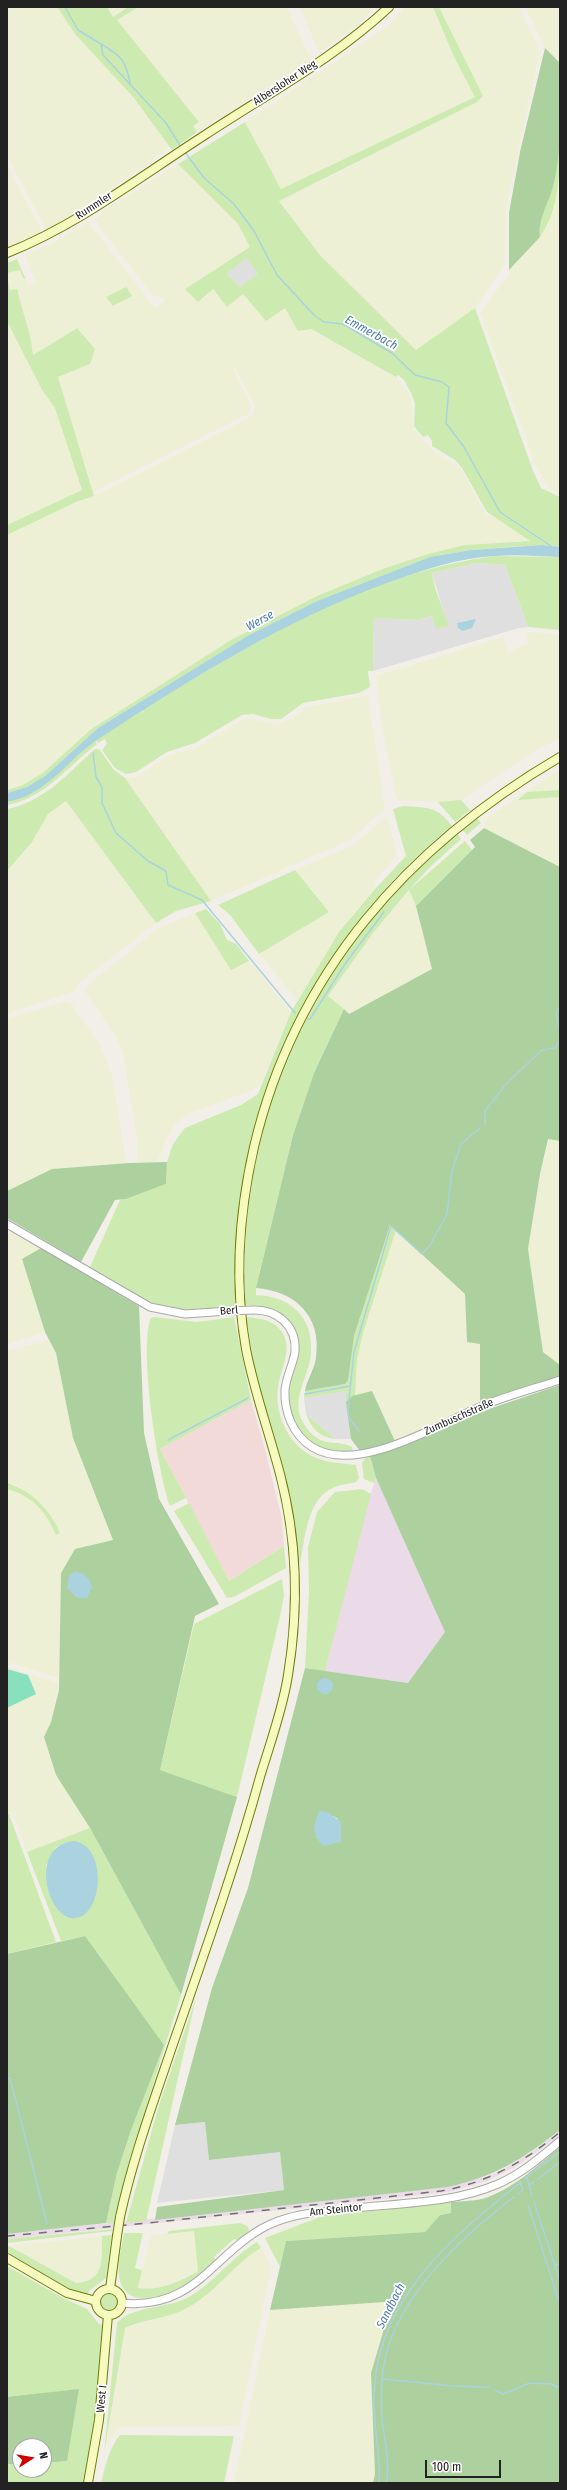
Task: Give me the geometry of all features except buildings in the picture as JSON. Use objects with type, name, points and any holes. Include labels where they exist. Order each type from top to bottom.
[{"type":"main road","name":"Albersloher Weg","points":[[176,153],[357,35],[389,7]]},
{"type":"main road","name":"Rummler","points":[[7,253],[58,229],[176,153]]},
{"type":"main road","points":[[110,2290],[120,2217],[141,2135],[223,1901],[288,1679],[296,1600],[293,1541],[281,1477],[256,1392],[246,1347],[240,1292],[242,1218],[256,1141],[266,1103],[286,1051],[323,979],[359,926],[380,900],[424,855],[464,822],[560,757]]},
{"type":"main road","points":[[7,2258],[68,2293],[96,2301]]},
{"type":"main road","points":[[110,2290],[118,2292],[122,2303],[116,2313],[108,2315],[98,2309],[96,2301],[101,2292],[110,2290]]},
{"type":"main road","name":"West I","points":[[88,2483],[99,2420],[108,2315]]},
{"type":"street","name":"Berl","points":[[7,1224],[150,1307],[185,1314],[254,1310],[267,1311],[278,1316],[287,1324],[293,1335],[295,1351],[285,1389],[288,1416],[298,1433],[312,1447],[321,1452],[339,1456],[358,1455]]},
{"type":"street","name":"Zumbuschstraße","points":[[358,1455],[424,1433],[500,1399],[560,1380]]},
{"type":"street","name":"Am Steintor","points":[[122,2303],[148,2303],[181,2293],[201,2280],[242,2242],[275,2222],[316,2212],[462,2196],[498,2184],[520,2172],[560,2141]]},
{"type":"shaded area","points":[[246,257],[259,274],[240,287],[227,274]]},
{"type":"shaded area","points":[[477,563],[505,565],[528,627],[519,628],[373,671],[374,618],[417,620],[432,616],[448,626],[432,573]]},
{"type":"shaded area","points":[[346,1391],[351,1439],[335,1439],[306,1414],[304,1398]]},
{"type":"shaded area","points":[[251,1400],[282,1519],[284,1546],[229,1581],[160,1449]]},
{"type":"shaded area","points":[[376,1478],[446,1632],[408,1683],[325,1671],[365,1511]]},
{"type":"shaded area","points":[[205,2122],[209,2160],[280,2151],[284,2190],[157,2203],[175,2125]]},
{"type":"shaded area","points":[[560,2130],[560,2135],[520,2164],[487,2181],[449,2192],[7,2239],[7,2234],[448,2187],[486,2177],[502,2170],[535,2150]]},
{"type":"green space","points":[[7,7],[57,7],[75,34],[134,98],[171,146],[126,179],[47,231],[7,156]]},
{"type":"green space","points":[[57,7],[107,7],[113,17],[128,7],[138,7],[117,20],[199,122],[193,126],[197,132],[172,150],[134,98],[75,34]]},
{"type":"green space","points":[[107,7],[128,7],[113,17]]},
{"type":"green space","points":[[138,7],[287,7],[311,60],[197,132],[193,126],[199,122],[116,20]]},
{"type":"green space","points":[[300,7],[375,7],[359,24],[319,53]]},
{"type":"green space","points":[[405,7],[433,7],[454,57],[475,97],[281,189],[245,122],[388,26]]},
{"type":"green space","points":[[433,7],[439,7],[483,96],[477,102],[279,201],[320,255],[416,350],[475,308],[533,471],[541,488],[560,497],[560,547],[542,545],[508,547],[471,550],[430,557],[317,601],[249,635],[98,728],[45,776],[27,787],[7,793],[7,790],[23,785],[43,773],[90,730],[231,640],[317,596],[385,568],[428,554],[465,545],[530,541],[487,512],[462,468],[455,460],[432,446],[432,441],[428,435],[423,437],[414,426],[415,403],[404,380],[398,375],[396,377],[311,329],[298,331],[285,308],[266,321],[243,294],[227,307],[213,289],[198,302],[185,289],[250,247],[238,224],[178,164],[245,122],[281,189],[475,97],[454,57]],"holes":[[[246,258],[258,274],[240,287],[227,274]]]},
{"type":"green space","points":[[439,7],[519,7],[540,51],[506,208],[504,265],[475,308],[416,350],[320,255],[279,200],[330,177],[484,98]]},
{"type":"green space","points":[[525,7],[560,7],[560,63],[545,48]]},
{"type":"green space","points":[[545,48],[560,63],[560,141],[556,172],[553,187],[540,224],[540,237],[509,270],[509,213],[520,152]]},
{"type":"green space","points":[[560,138],[558,189],[552,214],[540,237],[539,223],[553,187]]},
{"type":"green space","points":[[178,164],[238,224],[250,247],[186,289],[198,302],[213,289],[243,294],[266,321],[285,308],[310,329],[396,377],[409,393],[412,404],[413,427],[421,439],[438,455],[460,468],[487,517],[497,517],[530,541],[465,545],[428,554],[385,568],[317,596],[231,640],[90,730],[43,773],[23,785],[7,790],[7,535],[76,502],[94,496],[250,417],[255,411],[253,402],[235,368],[233,370],[251,404],[251,410],[248,414],[93,492],[58,377],[77,328],[26,359],[42,390],[55,408],[82,490],[7,525],[7,263],[17,259],[28,284],[35,282],[25,255],[54,242],[88,222],[155,308],[166,300],[153,295],[94,220],[102,214],[101,212]]},
{"type":"green space","points":[[7,165],[42,231],[7,247]]},
{"type":"green space","points":[[560,182],[560,493],[550,489],[538,471],[480,313],[510,273],[509,270],[547,227]]},
{"type":"green space","points":[[17,259],[25,278],[23,278],[20,270],[7,273],[7,263]]},
{"type":"green space","points":[[7,277],[10,290],[17,289],[33,355],[77,328],[95,349],[90,364],[58,377],[94,496],[76,502],[7,535],[7,525],[82,490],[55,408],[42,390],[7,321]]},
{"type":"green space","points":[[126,287],[132,296],[113,306],[106,297]]},
{"type":"green space","points":[[495,556],[560,557],[560,630],[528,627],[505,565],[477,563],[432,573],[435,588],[449,626],[436,629],[432,616],[417,620],[374,618],[373,671],[368,671],[370,687],[359,693],[303,703],[281,719],[271,719],[253,714],[242,715],[195,743],[167,752],[136,772],[126,774],[115,768],[102,750],[107,744],[105,739],[98,743],[96,740],[141,711],[145,713],[142,710],[225,660],[311,614],[400,578],[447,565]]},
{"type":"green space","points":[[536,632],[560,635],[560,738],[533,752],[461,800],[438,802],[398,800],[396,797],[381,721],[376,676],[503,637],[508,652],[529,643],[526,633]]},
{"type":"green space","points":[[368,695],[385,809],[348,841],[211,901],[125,778],[136,777],[168,756],[195,748],[246,718],[279,724],[293,718],[305,707]]},
{"type":"green space","points":[[95,741],[97,744],[45,788],[33,796],[7,805],[7,802],[34,792]]},
{"type":"green space","points":[[95,749],[99,749],[114,770],[125,778],[211,901],[176,911],[156,923],[66,801],[48,814],[32,842],[7,871],[7,809],[33,800],[44,793],[65,777]]},
{"type":"green space","points":[[560,769],[560,867],[484,828],[487,818]]},
{"type":"green space","points":[[560,790],[560,797],[518,800],[527,792]]},
{"type":"green space","points":[[461,800],[470,810],[455,822],[438,802]]},
{"type":"green space","points":[[66,801],[156,923],[78,984],[75,991],[7,1014],[7,871],[32,842],[48,814]]},
{"type":"green space","points":[[403,806],[425,808],[436,811],[441,814],[452,826],[411,863],[373,903],[340,946],[311,992],[286,1040],[266,1091],[251,1143],[240,1197],[237,1238],[237,1306],[194,1309],[172,1308],[151,1303],[135,1296],[90,1267],[120,1200],[166,1184],[167,1162],[173,1144],[185,1128],[241,1105],[258,1094],[291,1012],[339,932],[376,888],[406,856],[393,809]]},
{"type":"green space","points":[[476,817],[481,823],[467,835],[462,829]]},
{"type":"green space","points":[[385,818],[388,820],[397,855],[373,883],[376,888],[339,932],[298,1001],[259,954],[329,912],[295,870],[352,846]]},
{"type":"green space","points":[[484,828],[560,867],[560,1141],[548,1139],[540,1174],[528,1249],[543,1352],[560,1365],[560,1378],[480,1405],[480,1344],[467,1342],[465,1294],[390,1225],[354,1336],[348,1380],[345,1384],[305,1391],[316,1357],[317,1342],[315,1329],[310,1318],[303,1308],[294,1300],[283,1294],[256,1288],[293,1135],[314,1073],[344,1009],[349,1014],[432,969],[416,906],[475,847],[470,840]]},
{"type":"green space","points":[[457,833],[461,839],[430,867],[410,889],[465,841],[472,850],[416,906],[409,890],[373,933],[328,996],[344,1009],[314,1073],[293,1135],[256,1288],[256,1295],[279,1299],[289,1304],[304,1319],[311,1341],[311,1354],[301,1390],[298,1409],[306,1427],[318,1439],[346,1444],[352,1447],[353,1453],[332,1452],[320,1448],[306,1437],[292,1415],[289,1389],[298,1357],[299,1345],[297,1334],[292,1325],[277,1312],[267,1308],[245,1305],[245,1233],[252,1177],[262,1132],[276,1087],[295,1043],[317,1000],[342,960],[369,922],[406,880]]},
{"type":"green space","points":[[295,870],[329,912],[259,954],[230,915],[218,905]]},
{"type":"green space","points":[[410,890],[416,906],[433,970],[348,1014],[328,996],[373,933]]},
{"type":"green space","points":[[206,909],[220,924],[227,940],[236,944],[249,961],[231,970],[195,913]]},
{"type":"green space","points":[[195,913],[231,970],[249,961],[291,1012],[260,1085],[251,1091],[190,1113],[176,1123],[168,1136],[157,1162],[137,1163],[137,1139],[123,1054],[117,1039],[84,990],[94,980],[157,929]]},
{"type":"green space","points":[[66,1001],[71,1003],[100,1045],[113,1078],[126,1163],[52,1169],[7,1191],[7,1019]]},
{"type":"green space","points":[[548,1138],[560,1141],[560,1365],[543,1352],[528,1249],[540,1174]]},
{"type":"green space","points":[[167,1162],[166,1184],[126,1199],[115,1200],[81,1262],[7,1218],[7,1191],[52,1169],[129,1163]]},
{"type":"green space","points":[[389,1225],[396,1230],[363,1333],[357,1360],[355,1396],[346,1402],[346,1391],[304,1398],[305,1391],[345,1384],[354,1336]]},
{"type":"green space","points":[[396,1230],[465,1294],[467,1342],[480,1344],[480,1405],[395,1441],[372,1391],[355,1396],[357,1360],[363,1333]]},
{"type":"green space","points":[[13,1231],[41,1248],[22,1259],[45,1332],[7,1344],[7,1237]]},
{"type":"green space","points":[[41,1248],[139,1306],[144,1433],[159,1499],[219,1604],[195,1616],[160,1770],[237,1797],[181,1995],[90,1828],[56,1775],[44,1737],[51,1722],[59,1690],[61,1573],[75,1549],[113,1540],[73,1438],[56,1353],[45,1332],[22,1259]]},
{"type":"green space","points":[[154,1317],[197,1322],[234,1317],[251,1400],[160,1449],[186,1498],[170,1506],[165,1490],[155,1440],[148,1382],[148,1333],[151,1318]]},
{"type":"green space","points":[[246,1317],[271,1322],[284,1335],[287,1347],[277,1397],[278,1407],[284,1427],[290,1436],[303,1451],[312,1456],[328,1461],[356,1465],[359,1478],[356,1482],[335,1487],[326,1492],[318,1500],[309,1520],[300,1564],[289,1494],[255,1370]]},
{"type":"green space","points":[[49,1340],[56,1353],[73,1438],[113,1540],[75,1549],[61,1573],[59,1678],[7,1662],[7,1489],[22,1494],[41,1507],[56,1534],[60,1533],[44,1505],[19,1487],[7,1483],[7,1351]]},
{"type":"green space","points":[[560,1385],[560,2130],[533,2150],[507,2166],[480,2178],[448,2187],[155,2220],[157,2207],[284,2190],[280,2152],[209,2160],[205,2122],[175,2125],[212,1988],[248,1888],[305,1668],[408,1683],[445,1632],[376,1478],[370,1456],[416,1441],[483,1411]],"holes":[[[333,1816],[338,1819],[315,1838]]]},
{"type":"green space","points":[[372,1391],[395,1441],[360,1451],[351,1439],[346,1402],[352,1396]]},
{"type":"green space","points":[[306,1414],[335,1439],[324,1436],[316,1431],[310,1424]]},
{"type":"green space","points":[[370,1456],[376,1478],[374,1483],[364,1479],[362,1463],[365,1458]]},
{"type":"green space","points":[[7,1483],[25,1491],[39,1502],[51,1516],[60,1533],[56,1535],[43,1512],[31,1500],[7,1489]]},
{"type":"green space","points":[[362,1489],[371,1494],[325,1671],[305,1668],[309,1591],[308,1547],[317,1512],[335,1492]]},
{"type":"green space","points":[[189,1503],[229,1581],[284,1546],[286,1568],[234,1597],[227,1598],[174,1511]]},
{"type":"green space","points":[[282,1579],[284,1595],[281,1612],[237,1797],[160,1770],[194,1624]]},
{"type":"green space","points":[[7,1667],[59,1683],[51,1722],[44,1737],[56,1775],[90,1828],[27,1852],[13,1813],[7,1814]]},
{"type":"green space","points":[[7,1669],[28,1675],[36,1694],[7,1708]]},
{"type":"green space","points":[[7,1814],[9,1814],[56,1942],[7,1954]]},
{"type":"green space","points":[[90,1828],[181,1995],[129,2161],[114,2223],[106,2223],[117,2173],[131,2130],[85,1936],[61,1941],[27,1852]],"holes":[[[68,1842],[94,1859],[98,1875],[88,1911],[77,1918],[46,1866],[56,1847]]]},
{"type":"green space","points":[[85,1936],[164,2045],[131,2130],[117,2173],[106,2223],[7,2234],[7,1954]]},
{"type":"green space","points":[[196,1998],[146,2221],[126,2223],[159,2105]]},
{"type":"green space","points":[[560,2147],[560,2483],[373,2483],[375,2474],[371,2373],[386,2322],[399,2301],[270,2310],[286,2241],[425,2232],[440,2215],[451,2213],[451,2202],[482,2199],[503,2190],[533,2170]]},
{"type":"green space","points":[[451,2202],[451,2213],[440,2215],[425,2232],[286,2241],[280,2267],[265,2238],[320,2217]]},
{"type":"green space","points":[[240,2223],[247,2226],[249,2229],[248,2233],[237,2240],[234,2239],[214,2257],[216,2260],[196,2281],[165,2295],[144,2299],[135,2297],[127,2292],[121,2284],[119,2278],[119,2265],[124,2233],[143,2233],[135,2268],[142,2270],[138,2288],[146,2289],[169,2285],[198,2271],[194,2231],[167,2234],[169,2231]]},
{"type":"green space","points":[[113,2229],[112,2231],[7,2243],[7,2239]]},
{"type":"green space","points":[[194,2231],[198,2271],[162,2287],[148,2289],[138,2288],[151,2235]]},
{"type":"green space","points":[[112,2235],[106,2278],[89,2291],[87,2295],[68,2288],[7,2252],[7,2247],[9,2246],[76,2283],[93,2278],[97,2273],[101,2260],[102,2236]]},
{"type":"green space","points":[[102,2236],[101,2267],[97,2275],[88,2282],[76,2283],[9,2246]]},
{"type":"green space","points":[[257,2242],[261,2248],[242,2262],[207,2295],[197,2302],[179,2312],[125,2328],[104,2454],[117,2323],[130,2314],[185,2299],[213,2279],[247,2248]]},
{"type":"green space","points":[[261,2248],[270,2264],[270,2273],[239,2426],[123,2427],[115,2432],[106,2446],[125,2328],[186,2309],[211,2292],[244,2258]]},
{"type":"green space","points":[[7,2266],[61,2297],[87,2309],[99,2324],[103,2325],[95,2425],[84,2483],[7,2483],[7,2464],[12,2464],[12,2478],[52,2478],[52,2462],[67,2461],[52,2445],[52,2438],[45,2438],[7,2397]]},
{"type":"green space","points":[[109,2292],[116,2295],[119,2302],[116,2309],[109,2312],[102,2309],[99,2302],[102,2295]]},
{"type":"green space","points":[[399,2300],[386,2322],[371,2373],[375,2474],[373,2483],[234,2483],[270,2310]]},
{"type":"green space","points":[[79,2389],[67,2461],[52,2462],[52,2438],[12,2438],[12,2464],[7,2464],[7,2397]]},
{"type":"green space","points":[[120,2435],[234,2436],[224,2483],[101,2483],[110,2452]]},
{"type":"water","points":[[542,545],[560,547],[560,557],[503,555],[452,562],[384,584],[310,615],[239,652],[205,672],[91,744],[58,774],[35,792],[22,798],[7,802],[7,793],[27,787],[45,776],[98,728],[249,635],[317,601],[430,557],[471,550]]},
{"type":"water","points":[[476,619],[472,628],[463,631],[458,628],[457,623]]},
{"type":"water","points":[[74,1572],[81,1573],[86,1576],[92,1587],[87,1598],[77,1598],[67,1588],[69,1576]]},
{"type":"water","points":[[325,1678],[332,1683],[333,1686],[328,1693],[325,1694],[318,1689],[317,1686],[322,1679]]},
{"type":"water","points":[[320,1811],[327,1812],[341,1822],[341,1842],[323,1846],[319,1842],[314,1829],[317,1816]]},
{"type":"water","points":[[75,1841],[86,1847],[94,1857],[98,1884],[95,1898],[90,1909],[82,1916],[71,1918],[62,1914],[55,1905],[49,1893],[46,1879],[47,1866],[51,1854],[61,1845]]},
{"type":"waterway","name":"Emmerbach","points":[[65,7],[78,30],[101,44],[103,55],[166,123],[181,147]]},
{"type":"waterway","name":"Emmerbach","points":[[101,44],[117,55],[124,63],[130,83]]},
{"type":"waterway","name":"Emmerbach","points":[[185,152],[204,178],[234,204],[254,231],[277,275],[314,315],[324,322],[343,324],[392,353],[415,375],[442,382],[449,387],[446,423],[464,447],[500,512],[551,546]]},
{"type":"waterway","points":[[93,753],[96,777],[102,787],[102,803],[116,833],[148,861],[166,871],[168,885],[202,900],[295,1013]]},
{"type":"waterway","points":[[308,1019],[310,1019],[347,961],[384,912]]},
{"type":"waterway","points":[[560,1005],[556,1013],[560,1030]]},
{"type":"waterway","points":[[485,1124],[485,1111],[506,1084],[542,1050],[555,1048],[560,1040]]},
{"type":"waterway","points":[[359,1431],[349,1418],[348,1409],[354,1352],[391,1226],[422,1254],[430,1245],[447,1214],[452,1171],[461,1144],[480,1128]]},
{"type":"waterway","points":[[305,1394],[350,1386]]},
{"type":"waterway","points":[[168,1440],[248,1398]]},
{"type":"waterway","points":[[7,2078],[10,2078],[47,2223]]},
{"type":"waterway","name":"Sandbach","points":[[525,2178],[560,2152]]},
{"type":"waterway","points":[[538,2179],[560,2162]]},
{"type":"waterway","points":[[527,2178],[529,2185],[534,2182]]},
{"type":"waterway","name":"Sandbach","points":[[379,2483],[379,2462],[374,2398],[377,2363],[387,2331],[402,2302],[422,2274],[444,2249],[469,2225],[521,2182]]},
{"type":"waterway","points":[[518,2194],[523,2190],[520,2183]]},
{"type":"waterway","points":[[529,2185],[532,2196]]},
{"type":"waterway","points":[[386,2483],[388,2467],[382,2419],[382,2380],[387,2352],[397,2326],[411,2300],[429,2276],[471,2233],[514,2197]]},
{"type":"waterway","points":[[534,2202],[560,2281]]},
{"type":"waterway","points":[[528,2205],[560,2304]]},
{"type":"waterway","points":[[555,2265],[560,2264]]},
{"type":"waterway","points":[[382,2379],[453,2386],[489,2387]]},
{"type":"waterway","points":[[495,2390],[503,2394],[530,2383],[551,2384],[560,2388]]},
{"type":"railway","points":[[7,2236],[148,2223],[441,2191],[474,2183],[504,2170],[533,2153],[560,2132]]},
{"type":"water label","name":"Werse","points":[[260,621]]}]
